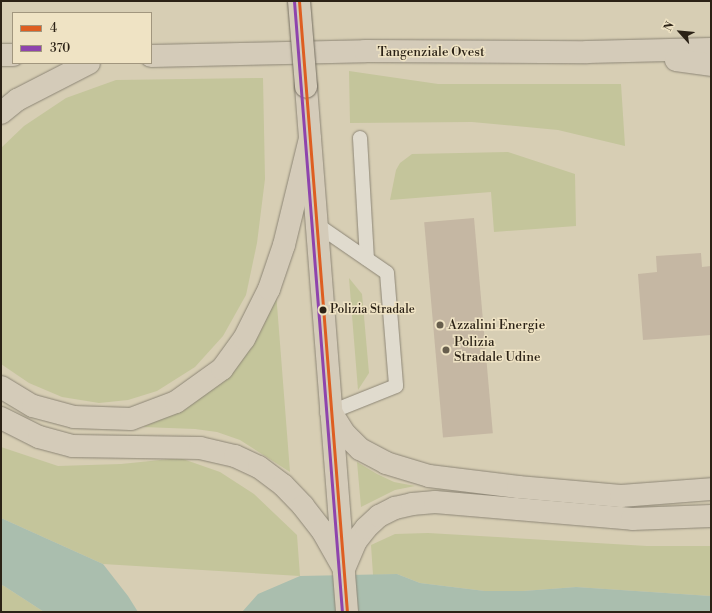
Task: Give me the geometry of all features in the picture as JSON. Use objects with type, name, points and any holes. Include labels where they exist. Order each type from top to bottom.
[{"type":"main road","points":[[299,1],[347,612]]},
{"type":"main road","name":"Tangenziale Ovest","points":[[152,56],[365,51],[587,52],[711,49]]},
{"type":"main road","points":[[587,52],[711,65]]},
{"type":"main road","points":[[1,55],[12,55]]},
{"type":"main road","points":[[1,112],[17,100],[87,64]]},
{"type":"main road","points":[[1,387],[33,406],[74,418],[131,419],[176,402],[222,369],[244,339],[269,289],[284,245],[310,138]]},
{"type":"main road","points":[[331,412],[345,434],[360,449],[386,463],[429,476],[518,487],[621,496],[711,490]]},
{"type":"main road","points":[[1,418],[39,437],[73,446],[200,448],[235,456],[258,467],[288,490],[322,530],[344,572]]},
{"type":"main road","points":[[344,572],[356,541],[366,528],[384,513],[395,508],[412,504],[435,502],[632,520],[711,516]]},
{"type":"lane","points":[[360,138],[367,259]]},
{"type":"lane","points":[[316,224],[387,273],[396,386],[331,412]]},
{"type":"green space","points":[[349,71],[438,84],[621,84],[625,146],[558,130],[472,122],[350,123]]},
{"type":"green space","points":[[263,78],[265,179],[257,243],[246,295],[223,336],[195,367],[157,391],[128,400],[99,403],[62,397],[29,383],[1,364],[1,148],[24,126],[66,98],[116,80]]},
{"type":"green space","points":[[508,152],[575,174],[576,226],[494,232],[491,192],[390,200],[396,170],[400,163],[412,154]]},
{"type":"green space","points":[[349,278],[362,294],[369,373],[358,390]]},
{"type":"green space","points":[[276,292],[290,472],[240,440],[217,432],[195,429],[143,427],[187,407],[235,366],[259,335]]},
{"type":"green space","points":[[1,447],[58,466],[121,464],[180,458],[220,472],[254,494],[297,535],[300,576],[103,564],[1,518]]},
{"type":"green space","points":[[357,462],[394,482],[415,486],[395,490],[361,507]]},
{"type":"green space","points":[[428,533],[647,546],[711,546],[711,596],[576,587],[523,591],[485,591],[420,583],[397,574],[373,575],[371,545],[395,534]]},
{"type":"green space","points":[[1,585],[4,586],[44,612],[1,612]]},
{"type":"shaded area","points":[[1,518],[103,564],[128,596],[138,612],[44,612],[1,585]]},
{"type":"shaded area","points":[[397,574],[420,583],[485,591],[523,591],[576,587],[711,596],[711,612],[242,612],[258,594],[300,576]]},
{"type":"building","points":[[474,218],[493,433],[443,438],[424,222]]},
{"type":"building","points":[[701,253],[702,267],[711,266],[711,335],[643,340],[638,274],[657,272],[656,256]]},
{"type":"transit line","name":"370","points":[[294,1],[342,612]]},
{"type":"transit line","name":"4","points":[[299,1],[347,612]]},
{"type":"place","name":"Polizia Stradale","points":[[323,310]]},
{"type":"place","name":"Azzalini Energie","points":[[440,325]]},
{"type":"place","name":"Polizia Stradale Udine","points":[[446,350]]}]
